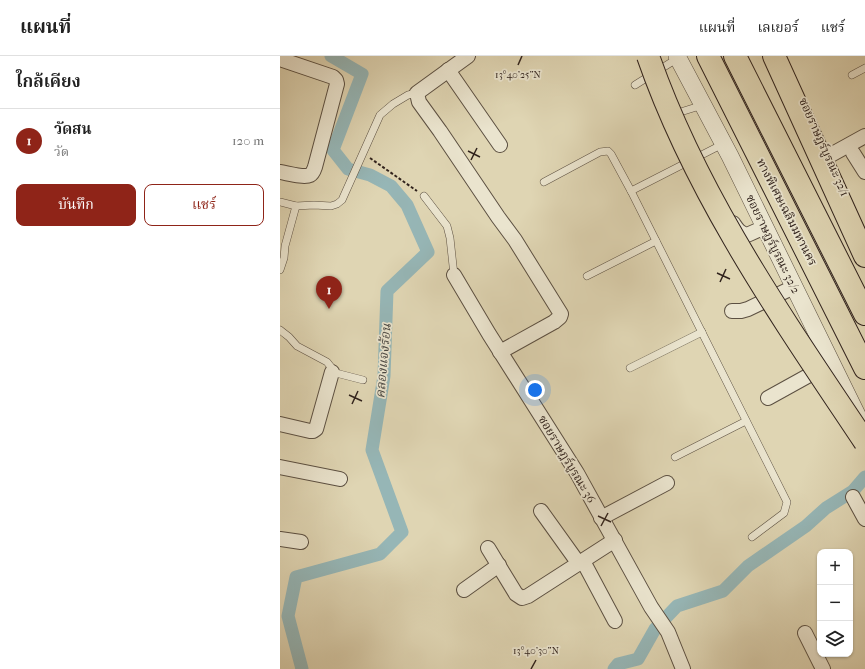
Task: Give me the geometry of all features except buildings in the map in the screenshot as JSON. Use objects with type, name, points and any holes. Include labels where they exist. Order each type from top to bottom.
[{"type":"highway","points":[[648,56],[667,108],[681,140],[723,221],[786,324],[865,442]]},
{"type":"highway","name":"ทางพิเศษเฉลิมมหานคร","points":[[708,56],[865,368]]},
{"type":"highway","name":"ทางพิเศษเฉลิมมหานคร","points":[[735,56],[865,314]]},
{"type":"highway","points":[[774,56],[865,256]]},
{"type":"street","points":[[468,56],[417,93],[418,102],[440,131],[515,240],[561,314],[560,318],[554,322],[500,352]]},
{"type":"street","name":"ซอยราษฎร์บูรณะ 32/1","points":[[784,56],[829,161],[865,238]]},
{"type":"street","name":"ซอยราษฎร์บูรณะ 32/2","points":[[677,57],[723,144],[865,431]]},
{"type":"street","points":[[280,59],[333,77],[337,84],[315,167],[312,172],[309,176],[302,176],[280,172]]},
{"type":"street","points":[[448,70],[500,145]]},
{"type":"street","points":[[829,161],[865,136]]},
{"type":"street","points":[[829,161],[859,150],[865,172]]},
{"type":"street","points":[[718,199],[737,230],[742,234],[747,236],[764,227]]},
{"type":"street","name":"ซอยราษฎร์บูรณะ 36","points":[[454,275],[500,352],[577,473],[659,620],[668,632],[683,669]]},
{"type":"street","points":[[732,311],[748,309],[794,287]]},
{"type":"street","points":[[768,398],[831,362]]},
{"type":"street","points":[[280,424],[310,431],[316,429],[332,372]]},
{"type":"street","points":[[280,467],[340,479]]},
{"type":"street","points":[[601,518],[667,483]]},
{"type":"street","points":[[853,497],[865,519]]},
{"type":"street","points":[[541,511],[581,562],[615,621]]},
{"type":"street","points":[[280,539],[301,542]]},
{"type":"street","points":[[488,548],[516,594],[522,598],[528,596],[615,540]]},
{"type":"street","points":[[464,590],[499,565]]},
{"type":"street","points":[[805,633],[823,669]]},
{"type":"lane","points":[[635,85],[677,57]]},
{"type":"lane","points":[[852,75],[865,68]]},
{"type":"lane","points":[[280,202],[296,206],[331,206],[337,204],[342,200],[380,115],[408,94],[417,93]]},
{"type":"lane","points":[[674,114],[702,105]]},
{"type":"lane","points":[[631,191],[723,144]]},
{"type":"lane","points":[[544,182],[600,152],[608,151],[611,154],[787,502],[784,513],[752,537]]},
{"type":"lane","points":[[424,196],[447,226],[450,238],[454,275]]},
{"type":"lane","points":[[280,270],[296,206]]},
{"type":"lane","points":[[587,276],[656,242]]},
{"type":"lane","points":[[280,330],[289,336],[297,346],[327,362],[331,367],[332,372],[362,380]]},
{"type":"lane","points":[[630,368],[702,332]]},
{"type":"lane","points":[[675,457],[746,421]]},
{"type":"path","points":[[362,153],[424,196]]},
{"type":"waterway","name":"คลองแจงร้อน","points":[[302,669],[288,616],[296,577],[380,554],[402,532],[372,450],[384,376],[387,291],[428,252],[407,205],[391,186],[370,175],[348,169],[333,150],[362,74],[331,56]]},
{"type":"waterway","points":[[614,669],[618,664],[638,659],[655,629],[677,606],[723,591],[748,566],[806,526],[826,508],[853,491],[865,477]]},
{"type":"place","name":"วัดสน","points":[[329,309]]}]
